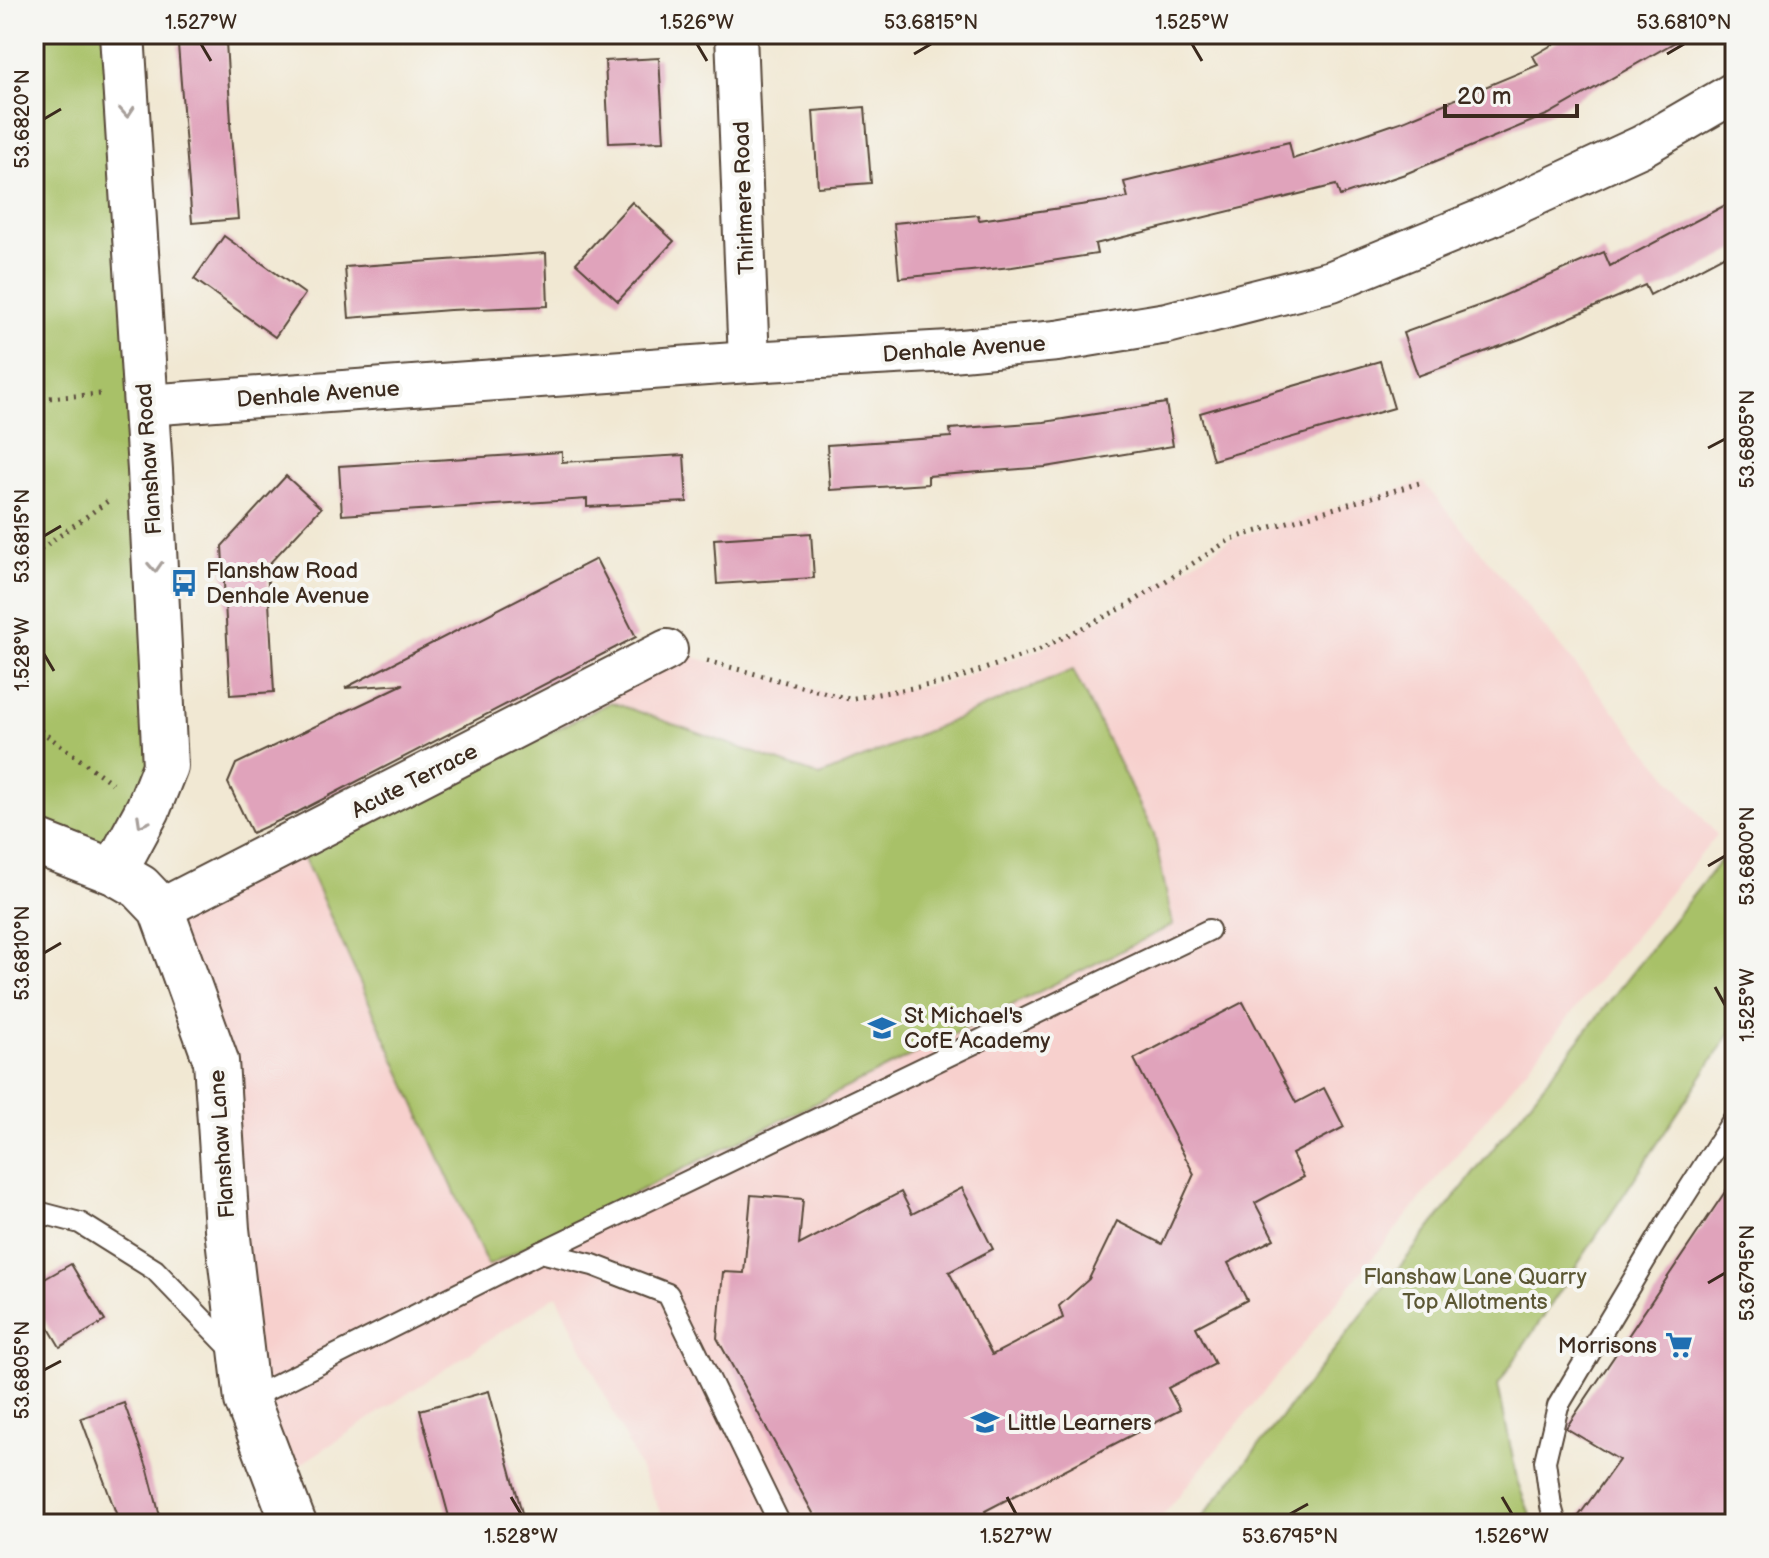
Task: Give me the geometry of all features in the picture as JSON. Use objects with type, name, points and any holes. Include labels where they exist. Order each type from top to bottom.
[{"type":"street","name":"Flanshaw Road","points":[[114,872],[148,809],[165,766],[122,34]]},
{"type":"street","name":"Thirlmere Road","points":[[736,34],[749,362]]},
{"type":"street","name":"Denhale Avenue","points":[[145,398],[950,351],[1057,341],[1167,323],[1332,281],[1486,218],[1642,146],[1735,92]]},
{"type":"street","name":"Acute Terrace","points":[[161,909],[667,650]]},
{"type":"street","name":"Flanshaw Lane","points":[[34,841],[114,872],[140,887],[161,909],[216,1061],[227,1229],[245,1380],[294,1524]]},
{"type":"lane","points":[[34,1211],[80,1223],[155,1270],[245,1380],[541,1252],[1209,930]]},
{"type":"lane","points":[[1556,1524],[1545,1461],[1558,1406],[1666,1225],[1735,1117]]},
{"type":"lane","points":[[541,1252],[593,1265],[668,1294],[780,1524]]},
{"type":"path","points":[[34,399],[145,398]]},
{"type":"path","points":[[34,554],[150,470]]},
{"type":"path","points":[[667,650],[849,699],[947,682],[1036,651],[1128,605],[1231,539],[1423,482]]},
{"type":"path","points":[[34,726],[148,809]]},
{"type":"shaded area","name":"St Michael's CofE Academy","points":[[1423,482],[1717,835],[1156,1524],[666,1524],[557,1295],[277,1480],[216,1061],[161,909],[667,650],[849,699],[947,682],[1036,651],[1128,605],[1231,539]]},
{"type":"green space","points":[[34,34],[122,34],[165,766],[114,872],[34,841]]},
{"type":"green space","points":[[1073,670],[1154,834],[1173,925],[488,1266],[303,856],[611,702],[820,776]]},
{"type":"green space","name":"Flanshaw Lane Quarry Top Allotments","points":[[1735,842],[1735,1026],[1498,1385],[1518,1484],[1534,1524],[1197,1524]]},
{"type":"building","points":[[1571,34],[1689,34],[1549,114],[1405,174],[1340,196],[1336,185],[1095,244],[1097,254],[1012,267],[899,278],[894,223],[978,215],[979,220],[1128,198],[1124,182],[1289,142],[1293,159],[1403,121],[1538,65],[1533,56]]},
{"type":"building","points":[[226,42],[238,219],[192,223],[178,45]]},
{"type":"building","points":[[659,58],[664,141],[609,143],[605,61]]},
{"type":"building","points":[[865,107],[871,183],[818,187],[813,111]]},
{"type":"building","points":[[1735,200],[1735,250],[1650,295],[1645,285],[1523,338],[1418,376],[1403,333],[1489,302],[1604,252],[1610,266]]},
{"type":"building","points":[[632,202],[674,241],[618,301],[576,263]]},
{"type":"building","points":[[224,236],[305,294],[275,337],[194,279]]},
{"type":"building","points":[[546,253],[548,306],[349,318],[345,267]]},
{"type":"building","points":[[1380,361],[1394,408],[1213,460],[1200,413]]},
{"type":"building","points":[[1166,403],[1173,446],[1046,467],[928,476],[928,484],[830,490],[827,445],[951,437],[950,429],[1044,422]]},
{"type":"building","points":[[562,452],[562,462],[684,455],[687,502],[587,507],[587,499],[342,515],[339,466]]},
{"type":"building","points":[[286,476],[321,508],[267,566],[274,692],[230,695],[222,546]]},
{"type":"building","points":[[811,533],[814,578],[717,584],[714,539]]},
{"type":"building","points":[[596,559],[636,637],[252,833],[228,783],[236,764],[404,684],[345,688]]},
{"type":"building","points":[[1243,1002],[1296,1103],[1324,1088],[1344,1127],[1292,1154],[1304,1177],[1255,1203],[1274,1239],[1228,1263],[1247,1300],[1196,1327],[1215,1364],[1168,1388],[1180,1410],[985,1511],[992,1524],[819,1524],[717,1338],[723,1272],[744,1273],[751,1195],[803,1199],[799,1245],[901,1192],[912,1214],[962,1188],[993,1249],[949,1272],[992,1355],[1063,1318],[1059,1306],[1089,1279],[1117,1221],[1162,1244],[1194,1174],[1134,1059]]},
{"type":"building","name":"Morrisons","points":[[1735,1177],[1735,1524],[1573,1524],[1619,1460],[1566,1428]]},
{"type":"building","points":[[71,1264],[105,1321],[60,1347],[34,1303],[34,1285]]},
{"type":"building","points":[[489,1391],[525,1524],[451,1524],[420,1410]]},
{"type":"building","points":[[124,1403],[148,1470],[162,1524],[120,1524],[81,1418]]},
{"type":"place","name":"Flanshaw Road Denhale Avenue","points":[[184,583]]},
{"type":"place","name":"St Michael's CofE Academy","points":[[882,1028]]},
{"type":"place","name":"Morrisons","points":[[1679,1345]]},
{"type":"place","name":"Little Learners","points":[[985,1422]]}]
